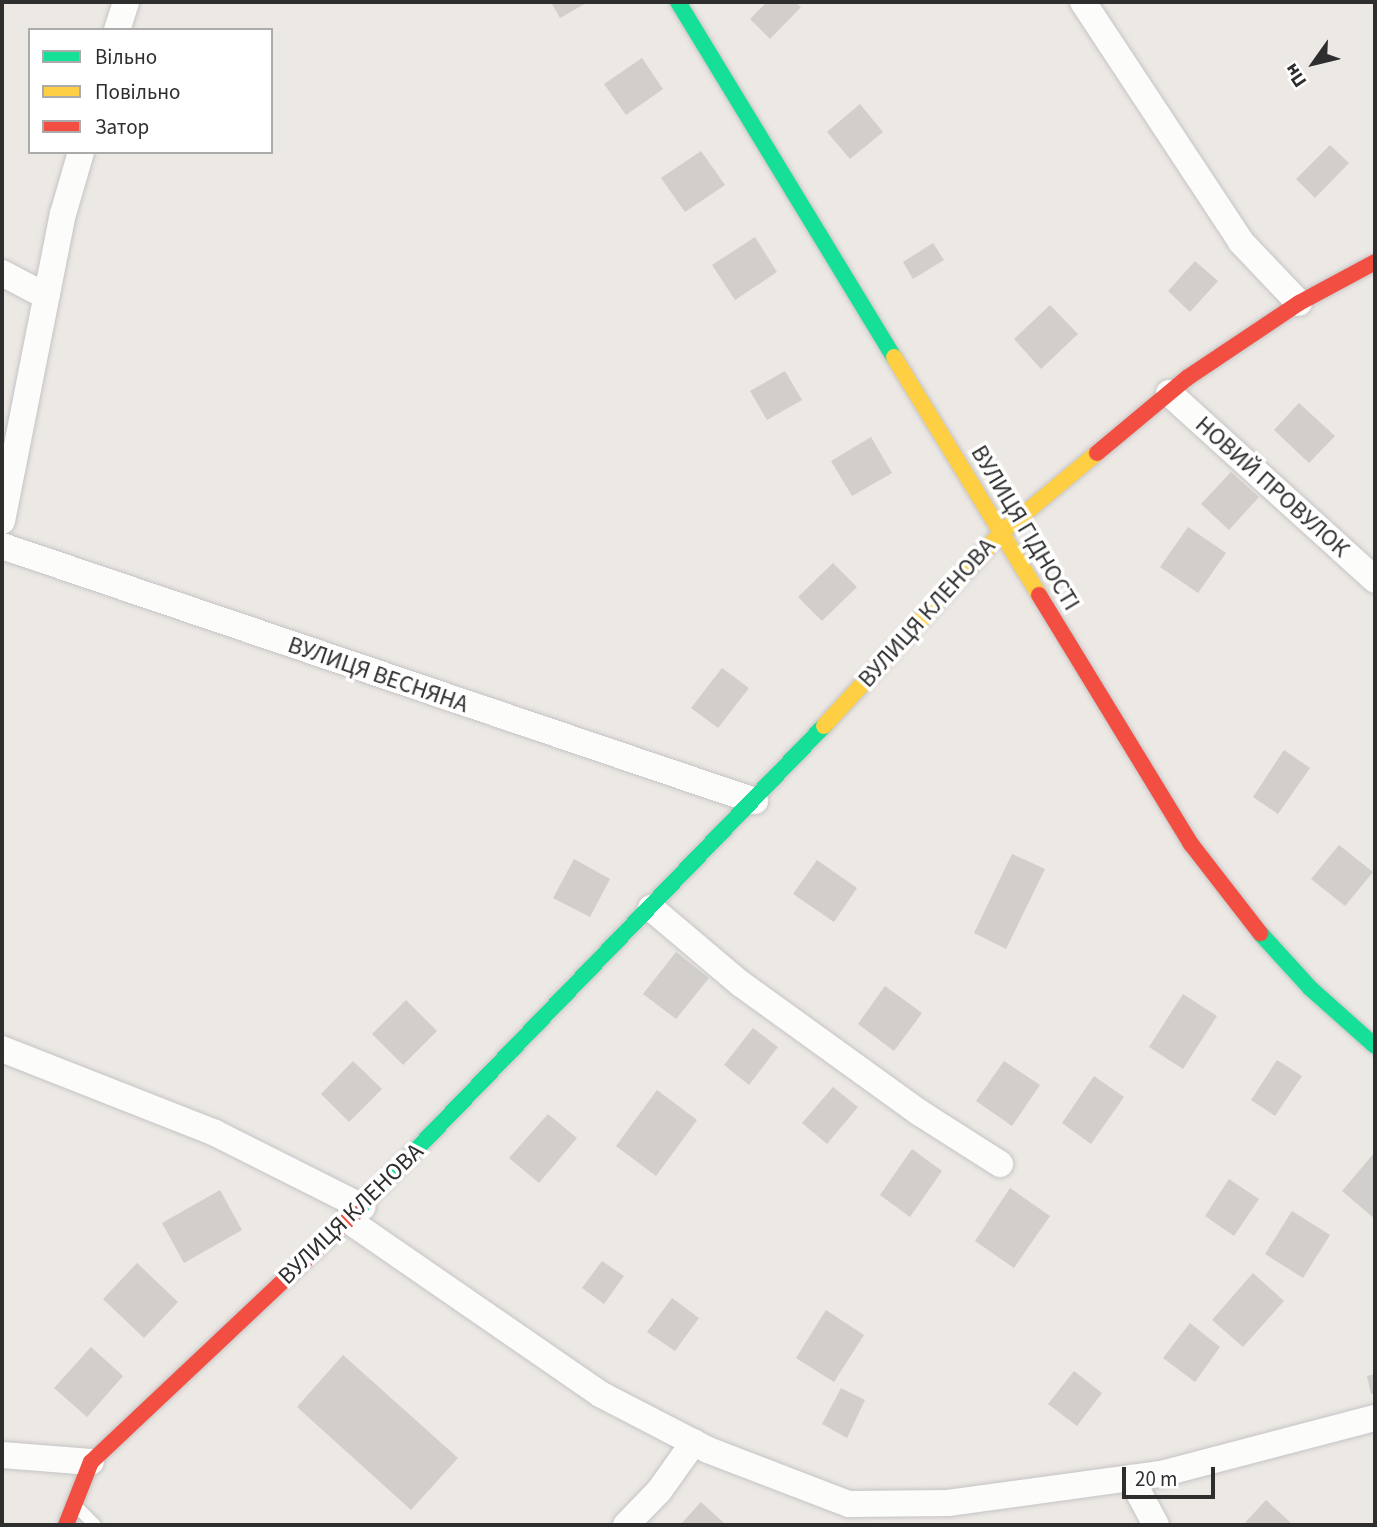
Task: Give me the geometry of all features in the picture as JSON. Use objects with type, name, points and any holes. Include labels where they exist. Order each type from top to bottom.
[{"type":"street","points":[[118,28],[126,2]]},
{"type":"street","name":"ВУЛИЦЯ ГІДНОСТІ","points":[[678,2],[1191,844],[1249,920],[1310,988],[1375,1046]]},
{"type":"street","points":[[1083,2],[1241,242],[1299,303]]},
{"type":"street","points":[[2,521],[46,296],[81,154]]},
{"type":"street","name":"ВУЛИЦЯ КЛЕНОВА","points":[[66,1525],[91,1462],[355,1213],[755,801],[1001,533],[1169,394],[1299,303],[1375,262]]},
{"type":"street","points":[[2,273],[46,296]]},
{"type":"street","name":"НОВИЙ ПРОВУЛОК","points":[[1169,394],[1375,580]]},
{"type":"street","name":"ВУЛИЦЯ ВЕСНЯНА","points":[[2,546],[755,801]]},
{"type":"street","points":[[651,908],[762,999],[1000,1164]]},
{"type":"street","points":[[2,1049],[215,1133],[355,1213],[600,1394],[694,1442],[849,1504],[948,1503],[1131,1478],[1375,1418]]},
{"type":"street","points":[[626,1525],[659,1491],[694,1442]]},
{"type":"street","points":[[2,1455],[91,1462]]},
{"type":"street","points":[[1131,1478],[1156,1525]]},
{"type":"lane","points":[[74,1505],[95,1525]]},
{"type":"building","points":[[551,2],[588,2],[560,18]]},
{"type":"building","points":[[767,2],[795,2],[801,7],[770,39],[750,19]]},
{"type":"building","points":[[642,58],[663,89],[626,115],[604,84]]},
{"type":"building","points":[[860,104],[883,132],[850,159],[827,132]]},
{"type":"building","points":[[1330,145],[1349,163],[1315,198],[1296,179]]},
{"type":"building","points":[[701,151],[725,185],[685,212],[661,178]]},
{"type":"building","points":[[755,237],[777,272],[735,300],[712,265]]},
{"type":"building","points":[[933,243],[944,260],[913,279],[903,262]]},
{"type":"building","points":[[1195,261],[1218,281],[1190,312],[1168,291]]},
{"type":"building","points":[[1050,305],[1078,334],[1041,369],[1014,339]]},
{"type":"building","points":[[785,371],[802,400],[767,420],[750,391]]},
{"type":"building","points":[[1299,403],[1335,436],[1309,463],[1274,430]]},
{"type":"building","points":[[871,437],[892,473],[852,496],[831,461]]},
{"type":"building","points":[[1231,472],[1259,497],[1229,530],[1201,504]]},
{"type":"building","points":[[1188,527],[1226,553],[1198,593],[1160,567]]},
{"type":"building","points":[[833,563],[857,587],[822,621],[798,597]]},
{"type":"building","points":[[722,668],[749,688],[718,728],[691,708]]},
{"type":"building","points":[[1284,750],[1310,768],[1278,814],[1253,797]]},
{"type":"building","points":[[1339,845],[1373,872],[1345,906],[1311,879]]},
{"type":"building","points":[[1012,854],[1045,869],[1006,949],[974,933]]},
{"type":"building","points":[[574,859],[610,879],[590,917],[553,898]]},
{"type":"building","points":[[817,860],[857,888],[834,922],[793,894]]},
{"type":"building","points":[[676,952],[709,978],[676,1019],[643,994]]},
{"type":"building","points":[[885,986],[922,1013],[894,1051],[858,1024]]},
{"type":"building","points":[[1183,994],[1217,1016],[1183,1069],[1149,1047]]},
{"type":"building","points":[[406,1000],[437,1031],[403,1065],[372,1034]]},
{"type":"building","points":[[753,1028],[778,1047],[749,1085],[724,1065]]},
{"type":"building","points":[[1277,1060],[1302,1076],[1275,1116],[1251,1100]]},
{"type":"building","points":[[353,1061],[382,1089],[349,1122],[321,1094]]},
{"type":"building","points":[[1004,1061],[1040,1085],[1012,1126],[976,1101]]},
{"type":"building","points":[[1094,1076],[1124,1097],[1091,1144],[1062,1123]]},
{"type":"building","points":[[833,1087],[858,1107],[827,1144],[802,1123]]},
{"type":"building","points":[[657,1090],[697,1120],[656,1176],[616,1146]]},
{"type":"building","points":[[548,1114],[577,1138],[539,1183],[509,1158]]},
{"type":"building","points":[[912,1149],[942,1171],[910,1217],[880,1195]]},
{"type":"building","points":[[1375,1152],[1375,1219],[1342,1191]]},
{"type":"building","points":[[1229,1179],[1259,1199],[1234,1236],[1205,1216]]},
{"type":"building","points":[[1010,1188],[1050,1216],[1014,1268],[975,1241]]},
{"type":"building","points":[[220,1190],[242,1230],[184,1263],[162,1223]]},
{"type":"building","points":[[1292,1211],[1330,1235],[1303,1278],[1265,1254]]},
{"type":"building","points":[[602,1261],[624,1276],[604,1304],[582,1288]]},
{"type":"building","points":[[137,1263],[178,1302],[144,1338],[103,1299]]},
{"type":"building","points":[[1253,1273],[1284,1301],[1243,1347],[1212,1320]]},
{"type":"building","points":[[672,1298],[699,1318],[675,1351],[647,1332]]},
{"type":"building","points":[[826,1310],[864,1335],[834,1382],[796,1358]]},
{"type":"building","points":[[1190,1323],[1220,1347],[1195,1382],[1163,1358]]},
{"type":"building","points":[[91,1347],[123,1376],[87,1417],[54,1388]]},
{"type":"building","points":[[343,1355],[458,1458],[411,1510],[297,1407]]},
{"type":"building","points":[[1074,1371],[1102,1393],[1077,1426],[1048,1404]]},
{"type":"building","points":[[1375,1374],[1375,1393],[1371,1394],[1367,1376]]},
{"type":"building","points":[[841,1388],[865,1400],[847,1438],[822,1424]]},
{"type":"building","points":[[1266,1500],[1291,1523],[1243,1525]]},
{"type":"building","points":[[701,1502],[726,1525],[680,1525]]},
{"type":"traffic: fast","points":[[678,2],[894,357]]},
{"type":"traffic: fast","points":[[355,1213],[824,726]]},
{"type":"traffic: fast","points":[[1260,933],[1310,988],[1375,1046]]},
{"type":"traffic: slow","points":[[894,357],[1039,595]]},
{"type":"traffic: slow","points":[[824,726],[1001,533],[1097,453]]},
{"type":"traffic: jam","points":[[1097,453],[1187,378],[1299,303],[1375,262]]},
{"type":"traffic: jam","points":[[1039,595],[1191,844],[1260,933]]},
{"type":"traffic: jam","points":[[66,1525],[91,1462],[355,1213]]}]
